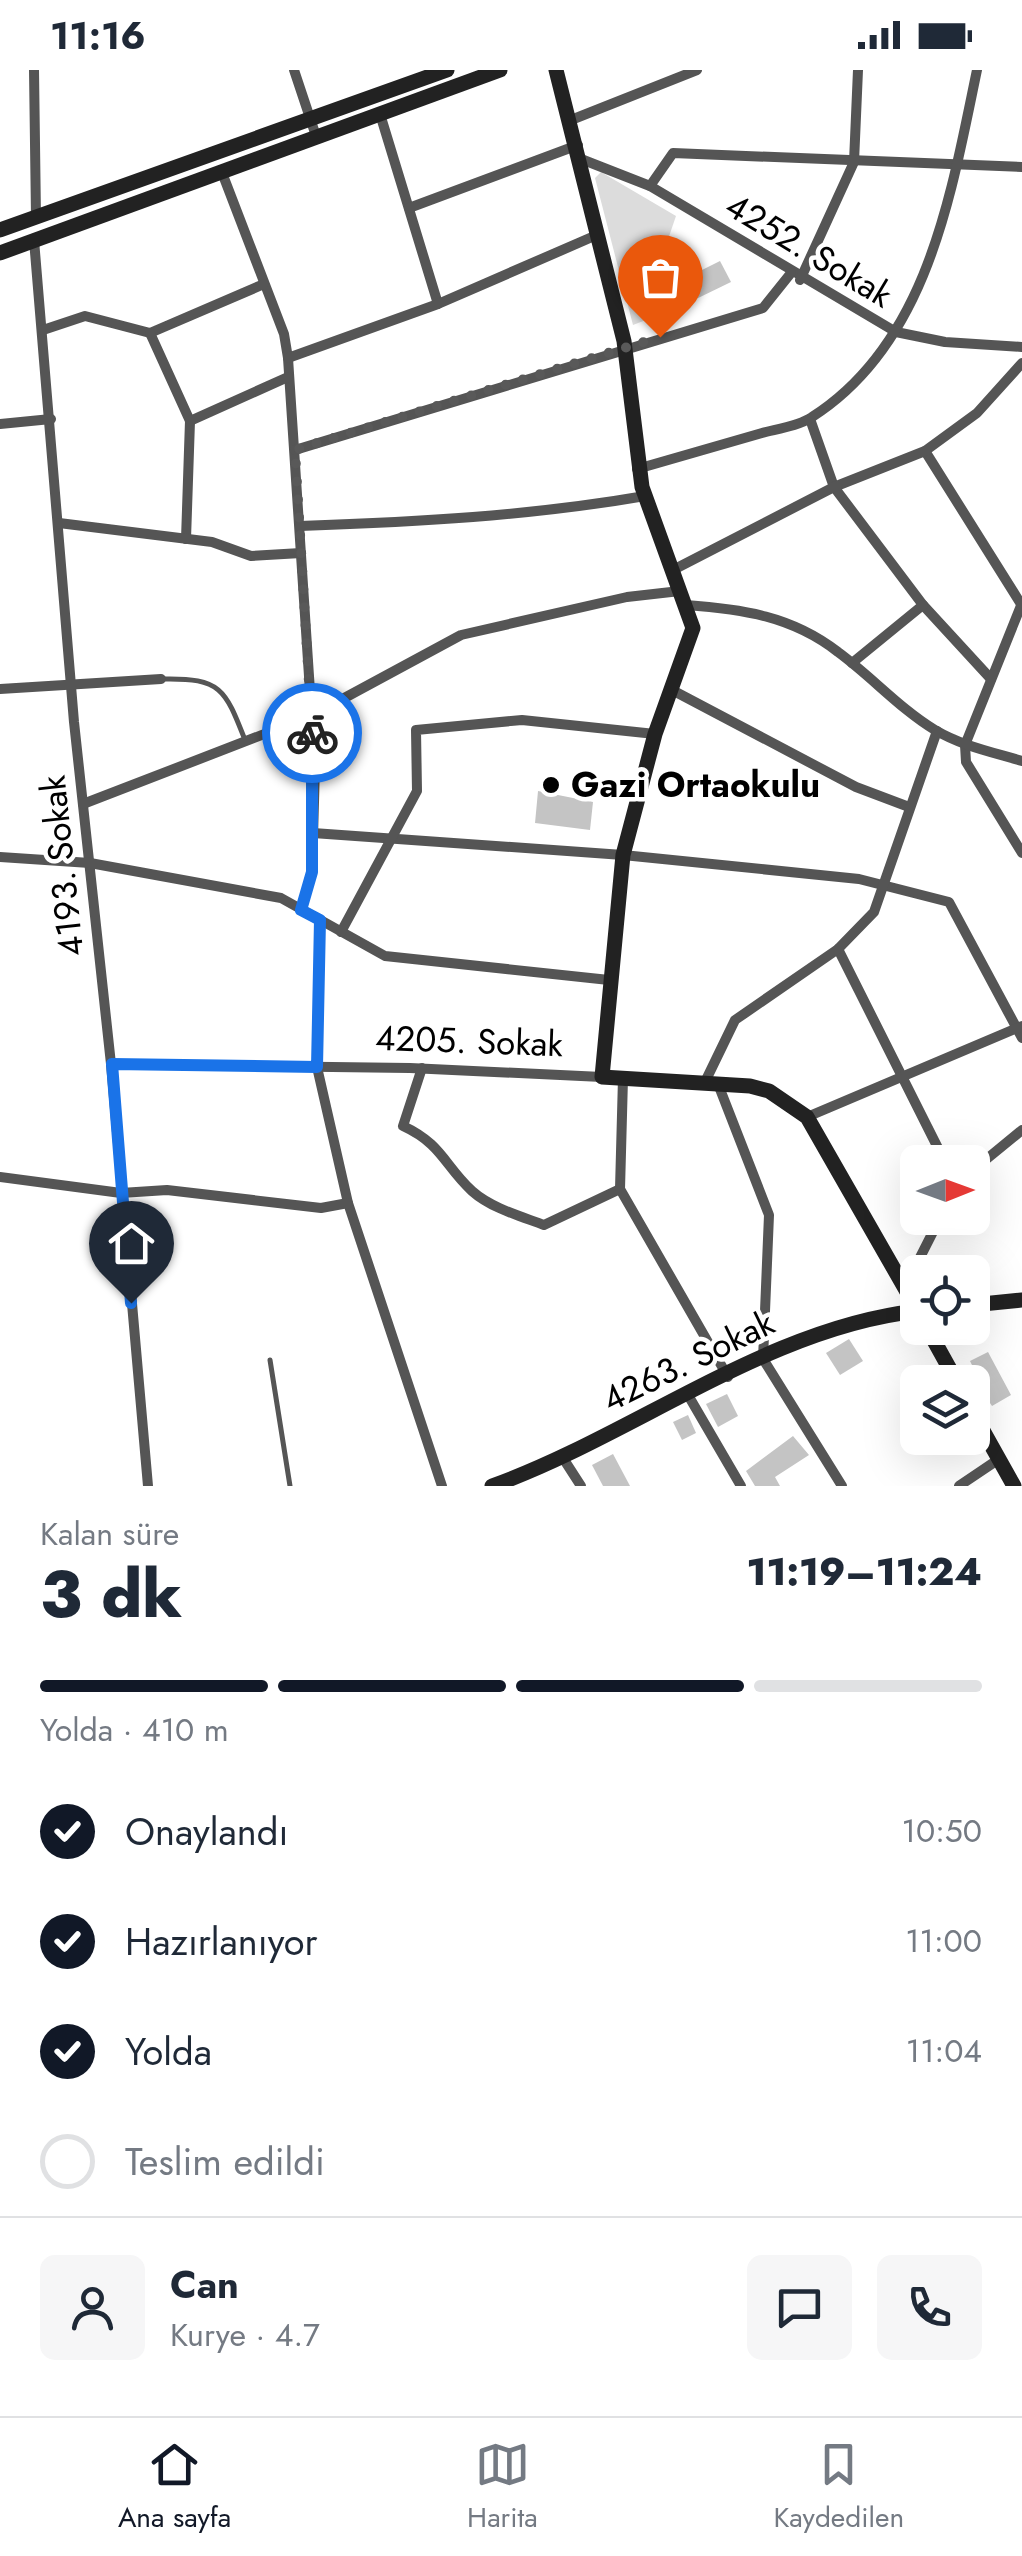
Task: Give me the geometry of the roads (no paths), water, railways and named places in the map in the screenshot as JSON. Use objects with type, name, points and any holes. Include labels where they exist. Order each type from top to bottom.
[{"type":"street","points":[[34,70],[36,217]]},
{"type":"street","points":[[294,70],[316,136]]},
{"type":"street","points":[[0,230],[447,70]]},
{"type":"street","points":[[0,253],[500,70]]},
{"type":"street","points":[[556,70],[625,347],[644,496],[686,605],[692,639],[655,734],[623,855],[602,1077]]},
{"type":"street","points":[[570,120],[697,70]]},
{"type":"street","points":[[295,450],[762,308],[796,276],[854,162],[858,70]]},
{"type":"street","points":[[638,469],[810,419],[861,376],[896,332],[925,274],[956,168],[977,70]]},
{"type":"street","points":[[380,114],[438,304]]},
{"type":"street","points":[[409,208],[579,152]]},
{"type":"street","name":"4252. Sokak","points":[[579,152],[650,186],[896,332],[945,342],[1022,347]]},
{"type":"street","points":[[650,186],[674,152],[956,168],[1022,168]]},
{"type":"street","points":[[221,170],[284,334],[288,358],[315,767],[312,872],[301,910]]},
{"type":"street","points":[[288,358],[438,304],[599,234]]},
{"type":"street","name":"4193. Sokak","points":[[34,240],[148,1486]]},
{"type":"street","points":[[43,330],[85,316],[150,333],[264,284]]},
{"type":"street","points":[[150,333],[190,421],[186,539]]},
{"type":"street","points":[[671,571],[834,487],[925,450],[977,413],[1022,363]]},
{"type":"street","points":[[190,421],[288,377]]},
{"type":"street","points":[[0,424],[50,419]]},
{"type":"street","points":[[810,419],[834,487],[924,605],[991,678]]},
{"type":"street","points":[[925,450],[1021,604],[965,745],[966,762],[1022,853]]},
{"type":"street","points":[[300,526],[455,520],[560,510],[644,496]]},
{"type":"street","points":[[58,523],[186,539],[251,556],[301,554]]},
{"type":"street","points":[[83,804],[311,716],[461,634],[627,597],[766,615],[820,638],[898,704],[937,731],[965,745],[1022,761]]},
{"type":"street","points":[[852,663],[924,605]]},
{"type":"street","points":[[0,689],[161,678]]},
{"type":"street","points":[[672,690],[856,788],[910,808]]},
{"type":"street","points":[[341,932],[417,791],[416,730],[522,720],[655,734]]},
{"type":"street","points":[[842,1486],[762,1359],[769,1214],[711,1084],[734,1020],[838,949],[874,912],[937,731]]},
{"type":"street","points":[[313,833],[623,855],[858,879],[949,902],[1020,1031],[807,1117],[900,1278]]},
{"type":"street","points":[[0,857],[90,863],[281,898],[385,956],[609,980]]},
{"type":"street","points":[[320,920],[317,1067],[348,1204],[442,1486]]},
{"type":"street","points":[[838,949],[937,1145]]},
{"type":"street","name":"4205. Sokak","points":[[112,1064],[422,1068],[711,1084],[769,1091],[807,1117]]},
{"type":"street","points":[[422,1068],[403,1126],[428,1137],[472,1191],[499,1208],[544,1225],[620,1190]]},
{"type":"street","points":[[624,1078],[620,1190],[728,1376]]},
{"type":"street","points":[[990,1157],[1022,1130]]},
{"type":"street","points":[[0,1177],[121,1193],[167,1190],[322,1208],[348,1204]]},
{"type":"street","points":[[990,1303],[1022,1300]]},
{"type":"street","name":"4263. Sokak","points":[[492,1486],[854,1320],[900,1314]]},
{"type":"street","points":[[688,1394],[741,1486]]},
{"type":"street","points":[[990,1444],[1014,1486]]},
{"type":"street","points":[[561,1454],[580,1486]]},
{"type":"street","points":[[959,1486],[999,1460]]},
{"type":"lane","points":[[161,678],[202,680],[222,690],[245,740]]},
{"type":"lane","points":[[270,1360],[290,1486]]},
{"type":"place","name":"Gazi Ortaokulu","points":[[551,785]]}]
